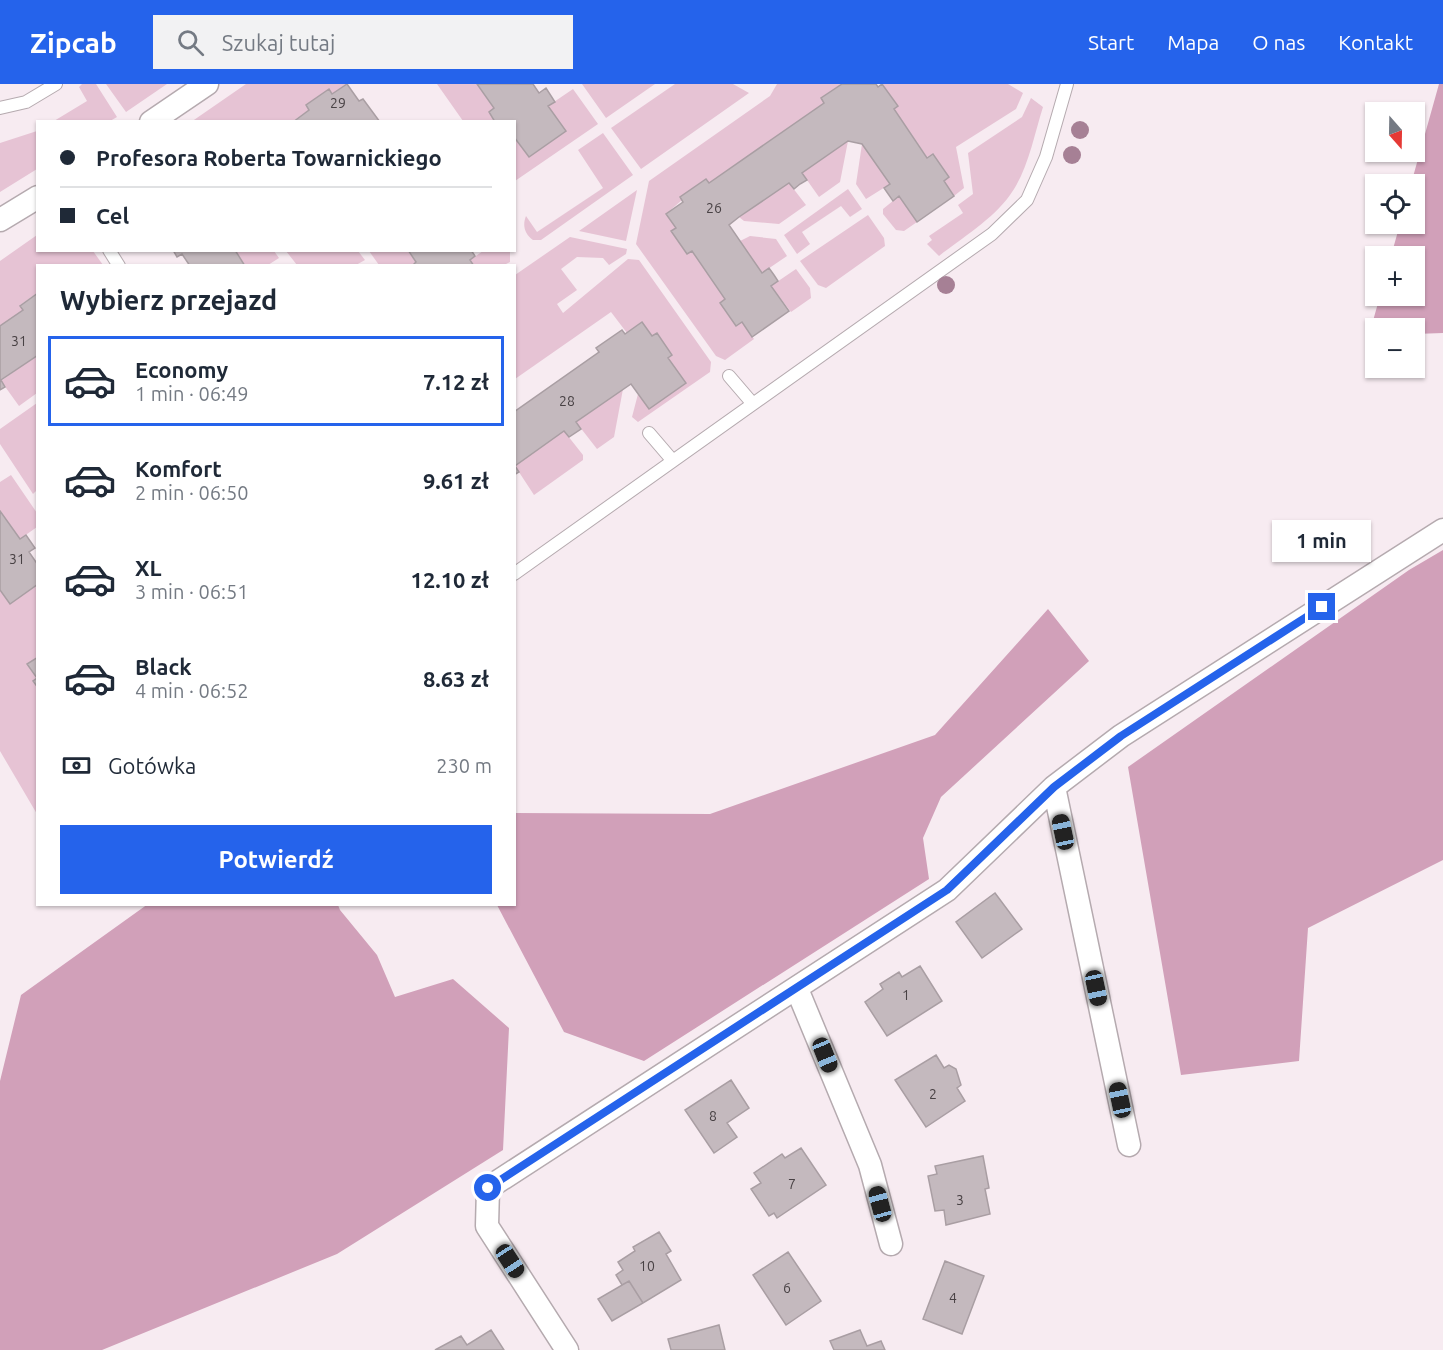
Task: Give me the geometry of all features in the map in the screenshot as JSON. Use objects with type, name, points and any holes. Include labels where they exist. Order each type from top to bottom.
[{"type":"street","points":[[154,120],[207,84]]},
{"type":"street","points":[[0,220],[36,198]]},
{"type":"street","points":[[567,1350],[487,1226],[488,1188],[947,890],[1054,787],[1121,736],[1443,530]]},
{"type":"street","points":[[1054,787],[1129,1145]]},
{"type":"street","points":[[797,989],[870,1165],[891,1244]]},
{"type":"lane","points":[[0,108],[26,102],[56,84]]},
{"type":"lane","points":[[516,573],[992,234],[1027,200],[1046,157],[1067,84]]},
{"type":"lane","points":[[729,376],[753,404]]},
{"type":"lane","points":[[649,433],[673,461]]},
{"type":"shaded area","points":[[82,84],[96,84],[117,117],[112,120],[56,120],[87,101],[79,87]]},
{"type":"shaded area","points":[[106,84],[167,84],[126,112]]},
{"type":"shaded area","points":[[246,84],[346,84],[332,94],[329,89],[309,110],[294,120],[194,120]]},
{"type":"shaded area","points":[[437,84],[477,84],[494,108],[489,112],[494,120],[462,120]]},
{"type":"shaded area","points":[[582,84],[655,84],[606,118]]},
{"type":"shaded area","points":[[675,84],[733,84],[749,93],[641,169],[611,128]]},
{"type":"shaded area","points":[[777,84],[842,84],[821,98],[824,103],[709,183],[706,179],[666,214],[676,228],[672,231],[692,251],[725,299],[720,303],[736,326],[742,322],[754,339],[725,360],[716,356],[636,244],[649,181],[770,96]]},
{"type":"shaded area","points":[[882,84],[1008,84],[1023,93],[1016,109],[956,147],[964,188],[954,196],[944,181],[949,177],[933,154],[927,157],[894,109],[898,106]]},
{"type":"shaded area","points":[[1439,84],[1443,84],[1443,333],[1425,334],[1425,318],[1374,318],[1377,306],[1425,306],[1425,246],[1394,246],[1397,234],[1425,234],[1425,174],[1414,174],[1417,162],[1425,162],[1425,134]]},
{"type":"shaded area","points":[[573,89],[598,124],[516,180],[516,140],[529,157],[565,131],[548,106]]},
{"type":"shaded area","points":[[1031,98],[1043,107],[1026,164],[1016,185],[995,212],[939,256],[927,244],[932,240],[929,236],[963,213],[958,205],[973,194],[968,153],[1022,117]]},
{"type":"shaded area","points":[[36,131],[36,170],[0,192],[0,143]]},
{"type":"shaded area","points":[[603,133],[633,175],[541,240],[533,240],[525,230],[526,216],[537,232],[603,188],[578,150]]},
{"type":"shaded area","points":[[848,141],[840,182],[819,197],[802,173]]},
{"type":"shaded area","points":[[862,144],[890,184],[866,199],[856,184]]},
{"type":"shaded area","points":[[789,183],[806,205],[779,224],[744,221],[739,217]]},
{"type":"shaded area","points":[[848,189],[862,209],[850,217],[841,206],[802,232],[810,244],[797,254],[784,235]]},
{"type":"shaded area","points":[[637,190],[626,241],[579,231]]},
{"type":"shaded area","points":[[899,196],[917,222],[904,231],[896,230],[883,214],[883,209]]},
{"type":"shaded area","points":[[868,215],[884,238],[885,246],[826,288],[818,285],[800,261]]},
{"type":"shaded area","points":[[36,236],[36,252],[94,252],[102,264],[36,264],[36,294],[20,305],[23,310],[0,326],[0,261]]},
{"type":"shaded area","points":[[750,236],[776,239],[787,256],[762,273],[740,241]]},
{"type":"shaded area","points":[[570,237],[627,249],[626,254],[609,265],[603,258],[577,257],[561,269],[577,290],[557,304],[563,313],[628,259],[639,260],[711,362],[710,372],[638,422],[632,417],[638,394],[672,355],[657,333],[652,336],[642,322],[627,333],[611,312],[516,378],[516,274]]},
{"type":"shaded area","points":[[236,252],[275,252],[279,258],[270,264],[244,264]]},
{"type":"shaded area","points":[[287,252],[359,252],[365,260],[358,264],[296,264]]},
{"type":"shaded area","points":[[370,252],[409,252],[416,262],[413,264],[378,264]]},
{"type":"shaded area","points":[[482,252],[510,252],[510,262],[506,264],[473,264],[470,260]]},
{"type":"shaded area","points":[[796,269],[810,288],[811,298],[791,312],[771,286]]},
{"type":"shaded area","points":[[36,356],[36,394],[19,406],[1,381]]},
{"type":"shaded area","points":[[623,389],[614,437],[597,449],[576,422]]},
{"type":"shaded area","points":[[36,404],[36,491],[33,494],[0,444],[0,429]]},
{"type":"shaded area","points":[[564,431],[583,455],[583,460],[534,495],[516,465]]},
{"type":"shaded area","points":[[11,475],[36,512],[36,528],[20,539],[0,511],[0,482]]},
{"type":"shaded area","points":[[1443,550],[1443,860],[1308,928],[1299,1061],[1181,1075],[1128,767],[1409,570]]},
{"type":"shaded area","points":[[36,585],[36,658],[28,664],[36,676],[33,682],[36,686],[36,812],[0,751],[0,590],[10,603]]},
{"type":"shaded area","points":[[1048,609],[1089,661],[941,797],[923,838],[929,879],[644,1061],[564,1032],[498,906],[516,906],[516,813],[710,814],[935,735]]},
{"type":"shaded area","points":[[145,906],[338,906],[377,955],[395,997],[453,979],[509,1028],[503,1150],[337,1254],[102,1350],[0,1350],[0,1081],[21,995]]},
{"type":"building","points":[[347,84],[359,101],[363,99],[379,120],[296,120],[309,110],[306,105],[329,89],[332,94]]},
{"type":"building","points":[[477,84],[533,84],[539,93],[546,88],[555,102],[548,106],[566,131],[529,157],[516,140],[516,120],[494,120],[489,112],[494,108]]},
{"type":"building","points":[[842,84],[876,84],[878,87],[882,84],[898,106],[894,109],[927,158],[933,154],[949,177],[944,181],[954,196],[917,222],[899,196],[893,201],[884,188],[890,184],[862,144],[848,141],[802,173],[807,180],[794,189],[789,183],[729,225],[762,273],[769,268],[774,275],[778,281],[771,286],[789,311],[752,337],[742,322],[736,326],[720,303],[725,299],[692,251],[687,254],[671,231],[676,228],[666,214],[683,202],[680,197],[706,179],[709,183],[824,103],[821,98]]},
{"type":"building","points":[[174,252],[236,252],[244,264],[189,264],[182,254],[177,257]]},
{"type":"building","points":[[409,252],[472,252],[475,256],[470,260],[473,264],[414,264],[416,262]]},
{"type":"building","points":[[36,294],[36,356],[1,380],[5,387],[0,390],[0,326],[23,310],[20,306]]},
{"type":"building","points":[[642,322],[652,336],[657,333],[672,355],[668,358],[686,383],[649,409],[631,384],[576,422],[581,429],[569,437],[564,431],[516,465],[516,411],[599,352],[596,348],[622,330],[625,334]]},
{"type":"building","points":[[0,511],[20,539],[26,535],[35,548],[29,552],[36,562],[36,585],[10,604],[0,590]]},
{"type":"building","points":[[36,658],[36,677],[27,664]]},
{"type":"building","points":[[995,893],[1022,929],[982,958],[956,922]]},
{"type":"building","points":[[920,966],[942,1001],[887,1036],[865,1002],[883,989],[880,984],[899,972],[902,977]]},
{"type":"building","points":[[936,1055],[944,1068],[949,1065],[956,1069],[961,1085],[957,1088],[965,1101],[926,1127],[895,1080]]},
{"type":"building","points":[[731,1080],[749,1108],[727,1123],[737,1137],[714,1153],[685,1110]]},
{"type":"building","points":[[801,1148],[826,1185],[777,1218],[774,1213],[769,1216],[751,1189],[761,1183],[754,1173],[782,1154],[785,1158]]},
{"type":"building","points":[[983,1156],[989,1188],[985,1189],[990,1214],[946,1225],[944,1210],[935,1211],[928,1176],[937,1174],[935,1166]]},
{"type":"building","points":[[659,1232],[671,1251],[666,1254],[681,1280],[643,1303],[629,1281],[622,1285],[616,1275],[623,1270],[618,1262],[635,1251],[633,1247]]},
{"type":"building","points":[[788,1252],[821,1301],[786,1325],[753,1275]]},
{"type":"building","points":[[945,1261],[984,1276],[962,1334],[923,1319]]},
{"type":"building","points":[[629,1281],[643,1303],[612,1321],[598,1299]]},
{"type":"building","points":[[719,1325],[725,1350],[671,1350],[668,1339]]},
{"type":"building","points":[[491,1330],[504,1350],[435,1350],[461,1336],[467,1345]]},
{"type":"building","points":[[860,1330],[867,1346],[881,1341],[885,1350],[834,1350],[830,1341]]},
{"type":"route","points":[[488,1188],[947,890],[1054,787],[1121,736],[1322,607]]}]
